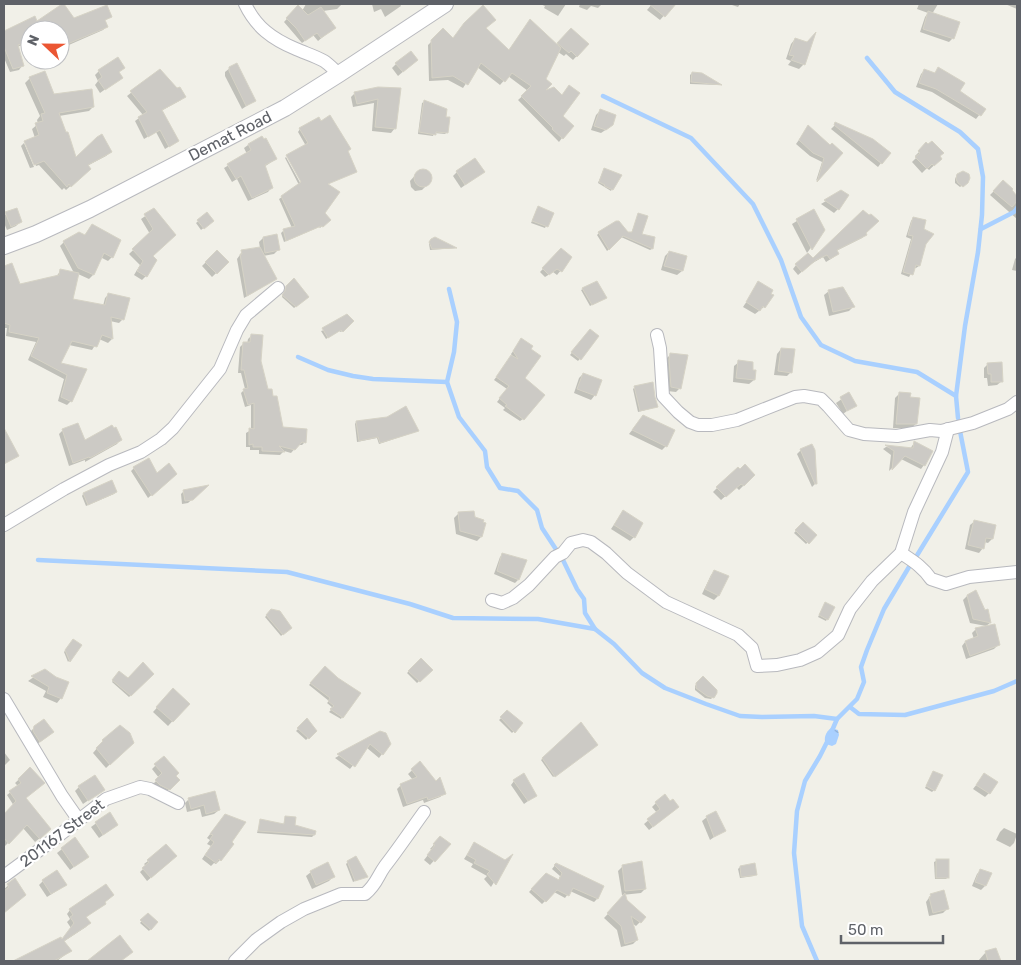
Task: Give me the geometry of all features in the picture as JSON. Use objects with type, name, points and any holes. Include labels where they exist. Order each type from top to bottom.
[{"type":"street","points":[[245,4],[257,25],[267,33],[295,49],[314,55],[326,62],[339,74]]},
{"type":"street","name":"Demat Road","points":[[4,246],[36,234],[106,200],[285,108],[445,4]]},
{"type":"street","points":[[4,525],[64,488],[109,465],[141,452],[161,439],[173,428],[220,369],[237,330],[246,315],[278,288]]},
{"type":"street","points":[[657,334],[660,348],[663,396],[690,422],[698,425],[712,425],[737,420],[795,397],[804,396],[821,399],[849,430],[897,436],[930,430],[940,431],[973,423],[997,414],[1017,402]]},
{"type":"street","points":[[492,600],[502,603],[513,598],[529,585],[571,543],[582,540],[591,542],[606,553],[627,573],[666,602],[738,635],[752,648],[757,666],[765,667],[800,660],[818,652],[838,635],[850,609],[872,581],[901,553],[914,512],[942,452],[948,429]]},
{"type":"street","points":[[901,553],[925,570],[931,580],[946,584],[968,577],[1017,572]]},
{"type":"street","points":[[4,698],[62,796],[78,819]]},
{"type":"street","name":"201167 Street","points":[[4,876],[106,799],[140,787],[150,788],[178,803]]},
{"type":"street","points":[[235,961],[256,940],[281,922],[304,909],[341,894],[365,894],[376,882],[384,867],[424,812]]},
{"type":"water","points":[[831,728],[838,730],[839,735],[836,744],[832,746],[826,744],[825,740],[826,733]]},
{"type":"building","points":[[62,4],[64,4],[74,18],[107,5],[112,17],[105,20],[108,27],[70,43],[70,20],[38,20]]},
{"type":"building","points":[[649,4],[676,4],[665,17]]},
{"type":"building","points":[[298,5],[308,15],[321,7],[336,28],[321,38],[317,33],[305,41],[286,18]]},
{"type":"building","points":[[483,5],[496,20],[486,28],[509,50],[530,19],[561,48],[546,79],[552,84],[546,90],[554,87],[562,95],[569,85],[580,93],[563,116],[574,126],[563,139],[521,96],[531,86],[512,73],[505,82],[481,63],[468,85],[453,76],[432,78],[431,40],[443,28],[453,38],[464,23]]},
{"type":"building","points":[[928,11],[960,22],[954,39],[923,29]]},
{"type":"building","points":[[35,16],[37,20],[27,20]]},
{"type":"building","points":[[20,23],[20,44],[18,45],[20,67],[13,69],[4,47],[4,31]]},
{"type":"building","points":[[571,28],[589,44],[577,57],[557,43]]},
{"type":"building","points":[[816,32],[805,65],[791,60],[794,56],[789,55],[795,38],[807,42]]},
{"type":"building","points":[[411,51],[418,60],[403,72],[395,63]]},
{"type":"building","points":[[118,57],[125,68],[119,72],[123,78],[105,90],[98,80],[102,77],[98,70]]},
{"type":"building","points":[[237,63],[256,101],[246,106],[229,71],[229,67]]},
{"type":"building","points":[[938,67],[965,83],[960,91],[986,109],[981,116],[936,89],[919,83],[924,69],[935,73]]},
{"type":"building","points":[[160,69],[177,88],[180,87],[186,97],[162,110],[179,141],[169,147],[160,130],[148,137],[138,117],[147,112],[130,91]]},
{"type":"building","points":[[45,71],[54,94],[92,89],[94,107],[59,113],[66,132],[68,132],[76,157],[102,134],[112,152],[88,165],[91,169],[71,187],[69,184],[67,187],[44,161],[34,165],[24,141],[39,135],[35,123],[43,121],[41,114],[45,113],[29,77]]},
{"type":"building","points":[[692,72],[702,73],[722,85],[691,82]]},
{"type":"building","points":[[378,87],[401,88],[396,129],[375,127],[378,99],[357,104],[354,92]]},
{"type":"building","points":[[424,100],[447,109],[446,117],[450,117],[448,133],[436,132],[436,135],[419,132]]},
{"type":"building","points":[[600,109],[616,115],[613,125],[606,130],[594,126]]},
{"type":"building","points":[[330,115],[351,149],[348,151],[357,172],[328,184],[340,192],[325,213],[331,220],[323,227],[321,226],[286,241],[283,229],[295,226],[281,196],[301,182],[286,155],[308,143],[299,128],[319,117],[321,121]]},
{"type":"building","points":[[835,122],[873,139],[891,153],[882,164],[834,125]]},
{"type":"building","points":[[808,125],[830,145],[832,143],[843,153],[817,182],[824,158],[813,153],[799,140]]},
{"type":"building","points":[[262,136],[264,139],[266,138],[277,159],[265,165],[273,188],[252,198],[241,176],[236,179],[227,164],[251,150],[248,144]]},
{"type":"building","points":[[932,141],[944,153],[940,156],[942,159],[927,169],[915,157],[920,153],[918,151],[926,142],[928,144]]},
{"type":"building","points":[[475,158],[485,172],[465,185],[456,171]]},
{"type":"building","points":[[604,168],[622,175],[613,190],[599,182]]},
{"type":"building","points":[[419,169],[427,169],[432,174],[430,185],[419,187],[414,182],[414,174]]},
{"type":"building","points":[[963,171],[969,174],[970,178],[963,187],[956,179],[957,174]]},
{"type":"building","points":[[1003,180],[1013,189],[1017,196],[1017,201],[1012,207],[993,191]]},
{"type":"building","points":[[841,190],[849,195],[839,210],[824,200]]},
{"type":"building","points":[[538,206],[554,213],[548,227],[532,221]]},
{"type":"building","points":[[17,208],[22,222],[11,227],[5,212]]},
{"type":"building","points":[[154,208],[176,235],[153,256],[157,260],[147,277],[137,271],[143,261],[132,249],[153,229],[144,214]]},
{"type":"building","points":[[814,209],[825,230],[812,250],[796,219]]},
{"type":"building","points":[[863,210],[879,221],[866,233],[867,235],[837,250],[839,254],[830,259],[827,255],[816,260],[802,272],[795,264],[808,253],[813,258]]},
{"type":"building","points":[[207,212],[214,221],[204,229],[197,220]]},
{"type":"building","points":[[638,213],[648,216],[642,234],[655,237],[653,249],[623,236],[609,250],[598,232],[619,221],[628,232],[632,232]]},
{"type":"building","points":[[913,217],[926,220],[924,229],[934,234],[926,244],[920,266],[916,265],[913,275],[903,272],[913,236],[908,235]]},
{"type":"building","points":[[92,224],[121,240],[113,258],[104,253],[94,275],[78,268],[63,241],[79,232],[85,235]]},
{"type":"building","points":[[277,234],[280,250],[265,253],[263,237]]},
{"type":"building","points":[[435,237],[457,248],[432,249],[429,242]]},
{"type":"building","points":[[260,247],[277,279],[247,296],[240,254],[242,254],[241,250]]},
{"type":"building","points":[[561,248],[572,257],[562,272],[557,269],[549,275],[542,268]]},
{"type":"building","points":[[217,250],[229,262],[217,274],[205,262]]},
{"type":"building","points":[[669,251],[687,256],[683,271],[664,266]]},
{"type":"building","points":[[12,263],[20,284],[59,275],[60,269],[79,273],[73,299],[105,305],[108,293],[130,298],[124,320],[111,317],[113,339],[102,335],[97,347],[72,341],[61,363],[87,369],[72,402],[61,397],[67,375],[31,356],[39,338],[9,332],[10,325],[4,323],[4,266]]},
{"type":"building","points":[[294,278],[309,297],[296,307],[282,295],[286,286]]},
{"type":"building","points":[[597,281],[607,298],[592,305],[582,288]]},
{"type":"building","points":[[758,281],[773,290],[771,294],[774,295],[765,308],[763,306],[760,311],[746,302]]},
{"type":"building","points":[[843,287],[855,307],[833,312],[828,290]]},
{"type":"building","points":[[347,314],[354,321],[343,332],[341,330],[328,338],[322,328]]},
{"type":"building","points":[[590,329],[599,336],[581,360],[571,352]]},
{"type":"building","points":[[251,334],[263,335],[261,361],[268,389],[272,389],[273,396],[277,396],[283,427],[307,429],[306,443],[302,442],[295,450],[279,446],[285,452],[262,451],[262,447],[253,447],[253,444],[249,445],[249,428],[254,429],[254,403],[248,405],[243,389],[248,388],[244,370],[241,370],[243,342],[250,342]]},
{"type":"building","points":[[521,338],[533,346],[531,349],[541,356],[525,378],[545,395],[524,420],[505,406],[507,405],[499,398],[509,386],[496,377],[511,355],[518,359],[513,351]]},
{"type":"building","points":[[781,348],[795,349],[792,373],[778,371]]},
{"type":"building","points":[[670,353],[688,355],[681,389],[671,387]]},
{"type":"building","points":[[738,360],[753,362],[753,370],[756,370],[755,380],[736,378]]},
{"type":"building","points":[[1002,362],[1003,382],[991,382],[991,374],[988,374],[987,363]]},
{"type":"building","points":[[583,373],[602,380],[596,396],[577,389]]},
{"type":"building","points":[[653,382],[658,407],[640,411],[634,386]]},
{"type":"building","points":[[849,392],[857,406],[847,411],[840,397]]},
{"type":"building","points":[[899,392],[911,393],[910,397],[920,398],[917,424],[896,424]]},
{"type":"building","points":[[406,406],[419,431],[380,443],[378,437],[359,441],[356,421],[387,417]]},
{"type":"building","points":[[643,415],[675,430],[667,447],[632,430]]},
{"type":"building","points":[[78,423],[85,440],[112,425],[114,428],[116,427],[122,440],[90,458],[73,463],[62,429]]},
{"type":"building","points":[[4,428],[19,456],[4,464]]},
{"type":"building","points":[[914,441],[933,451],[925,466],[905,456],[892,470],[894,451],[885,445],[913,448]]},
{"type":"building","points":[[812,444],[815,450],[817,484],[815,484],[800,449]]},
{"type":"building","points":[[149,458],[157,473],[169,463],[177,474],[152,496],[133,467]]},
{"type":"building","points":[[745,464],[755,475],[744,486],[741,484],[726,497],[716,487],[738,467],[740,469]]},
{"type":"building","points":[[112,480],[117,492],[88,505],[83,493]]},
{"type":"building","points":[[209,485],[193,500],[185,501],[183,490]]},
{"type":"building","points":[[623,510],[643,523],[635,538],[614,525]]},
{"type":"building","points":[[474,511],[475,517],[484,520],[483,522],[486,523],[482,537],[460,531],[458,512]]},
{"type":"building","points":[[974,520],[996,525],[993,539],[986,538],[984,549],[968,545]]},
{"type":"building","points":[[803,522],[817,535],[809,544],[795,530]]},
{"type":"building","points":[[502,553],[527,560],[519,580],[497,571]]},
{"type":"building","points":[[714,570],[729,576],[719,596],[705,589]]},
{"type":"building","points":[[976,590],[985,610],[988,609],[991,623],[973,619],[967,595]]},
{"type":"building","points":[[825,602],[835,607],[828,620],[819,615]]},
{"type":"building","points":[[271,609],[280,611],[292,628],[283,635],[266,615]]},
{"type":"building","points":[[995,624],[1000,645],[970,656],[965,641],[978,636],[975,628]]},
{"type":"building","points":[[73,639],[82,645],[70,662],[65,650]]},
{"type":"building","points":[[421,658],[433,670],[420,682],[408,671]]},
{"type":"building","points":[[143,662],[154,674],[131,696],[112,680],[119,671],[128,678]]},
{"type":"building","points":[[325,666],[338,678],[361,693],[343,718],[330,709],[334,706],[328,701],[330,698],[310,683]]},
{"type":"building","points":[[45,669],[56,677],[69,682],[62,699],[47,693],[49,687],[31,676]]},
{"type":"building","points":[[703,676],[717,690],[714,698],[707,696],[696,688],[696,683]]},
{"type":"building","points":[[173,688],[190,704],[173,722],[156,707]]},
{"type":"building","points":[[507,710],[523,723],[515,733],[500,717]]},
{"type":"building","points":[[307,718],[317,731],[309,739],[297,728]]},
{"type":"building","points":[[44,719],[54,732],[40,742],[33,731],[34,726]]},
{"type":"building","points":[[581,722],[598,745],[555,777],[542,758]]},
{"type":"building","points":[[120,725],[130,733],[134,743],[110,765],[96,748],[102,740]]},
{"type":"building","points":[[380,731],[386,733],[391,744],[383,755],[370,744],[355,767],[337,754]]},
{"type":"building","points":[[164,756],[179,773],[176,776],[180,780],[170,790],[155,780],[162,773],[154,764]]},
{"type":"building","points":[[420,761],[436,781],[440,777],[446,794],[428,800],[427,797],[407,804],[400,784],[417,777],[411,769]]},
{"type":"building","points":[[30,767],[45,783],[26,798],[51,829],[40,839],[27,825],[9,844],[4,838],[4,814],[16,801],[9,791],[21,783],[18,779]]},
{"type":"building","points":[[933,771],[943,775],[935,791],[926,786]]},
{"type":"building","points":[[524,773],[537,796],[528,801],[513,780]]},
{"type":"building","points":[[984,773],[998,782],[990,794],[976,785]]},
{"type":"building","points":[[95,775],[105,790],[88,801],[78,786]]},
{"type":"building","points":[[215,791],[220,810],[206,814],[204,805],[191,809],[188,798]]},
{"type":"building","points":[[665,794],[670,801],[673,799],[679,807],[653,827],[647,819],[660,809],[655,802]]},
{"type":"building","points":[[716,811],[726,831],[714,837],[706,816]]},
{"type":"building","points":[[110,812],[118,825],[103,835],[95,822]]},
{"type":"building","points":[[225,814],[246,822],[232,842],[234,844],[221,861],[219,859],[216,863],[205,855],[214,842],[210,839],[213,835],[210,834]]},
{"type":"building","points":[[285,816],[296,817],[295,825],[316,831],[315,835],[258,831],[260,819],[284,824]]},
{"type":"building","points":[[440,836],[451,844],[435,862],[427,855]]},
{"type":"building","points":[[75,837],[89,857],[74,867],[61,848]]},
{"type":"building","points":[[474,842],[505,860],[513,854],[496,885],[487,874],[490,871],[474,863],[476,860],[467,855]]},
{"type":"building","points":[[166,844],[177,856],[151,878],[142,868],[149,862],[147,860]]},
{"type":"building","points":[[356,856],[368,877],[355,881],[347,861]]},
{"type":"building","points":[[936,859],[949,859],[949,878],[936,878]]},
{"type":"building","points":[[642,861],[646,889],[625,891],[622,865]]},
{"type":"building","points":[[328,862],[335,877],[316,885],[310,871]]},
{"type":"building","points":[[556,863],[604,886],[598,899],[573,888],[569,896],[557,890],[546,902],[531,889],[546,873],[559,880],[562,873],[554,865]]},
{"type":"building","points":[[755,863],[757,875],[741,877],[740,866]]},
{"type":"building","points":[[980,869],[992,873],[986,886],[975,882]]},
{"type":"building","points":[[57,870],[67,885],[51,894],[42,880]]},
{"type":"building","points":[[15,878],[26,895],[4,913],[4,891],[9,887],[7,884]]},
{"type":"building","points":[[106,884],[114,895],[105,902],[106,904],[86,917],[91,923],[64,941],[72,951],[54,961],[13,961],[61,937],[62,939],[74,923],[70,917],[73,915],[69,909]]},
{"type":"building","points":[[944,890],[949,909],[933,913],[930,894]]},
{"type":"building","points":[[625,893],[627,900],[646,917],[641,923],[631,916],[638,940],[625,944],[621,926],[607,913]]},
{"type":"building","points":[[148,913],[158,922],[151,930],[140,920]]},
{"type":"building","points":[[120,935],[133,952],[121,961],[87,961]]},
{"type":"building","points":[[996,948],[1001,961],[988,961],[985,951]]},
{"type":"waterway","points":[[867,58],[895,92],[960,132],[978,149],[983,177],[982,215],[956,396]]},
{"type":"waterway","points":[[603,96],[691,138],[753,204],[781,260],[801,317],[821,345],[855,361],[917,372],[956,396],[958,418]]},
{"type":"waterway","points":[[981,229],[1014,212],[1017,208]]},
{"type":"waterway","points":[[449,289],[457,322],[454,352],[447,382],[459,417],[485,451],[487,467],[500,488],[518,491],[537,510],[542,528],[563,560],[584,599],[585,613],[595,629],[614,644],[642,673],[665,688],[706,704],[740,716],[814,716],[837,719]]},
{"type":"waterway","points":[[298,357],[328,370],[353,376],[373,379],[447,382]]},
{"type":"waterway","points":[[916,557],[968,472],[960,431]]},
{"type":"waterway","points":[[38,560],[287,572],[410,604],[453,618],[538,619],[595,629]]},
{"type":"waterway","points":[[831,733],[837,719],[857,699],[864,682],[861,667],[867,650],[884,609],[909,567]]},
{"type":"waterway","points":[[850,707],[859,714],[905,715],[994,691],[1017,681]]},
{"type":"waterway","points":[[817,961],[802,926],[794,853],[797,811],[805,781],[828,740]]}]
